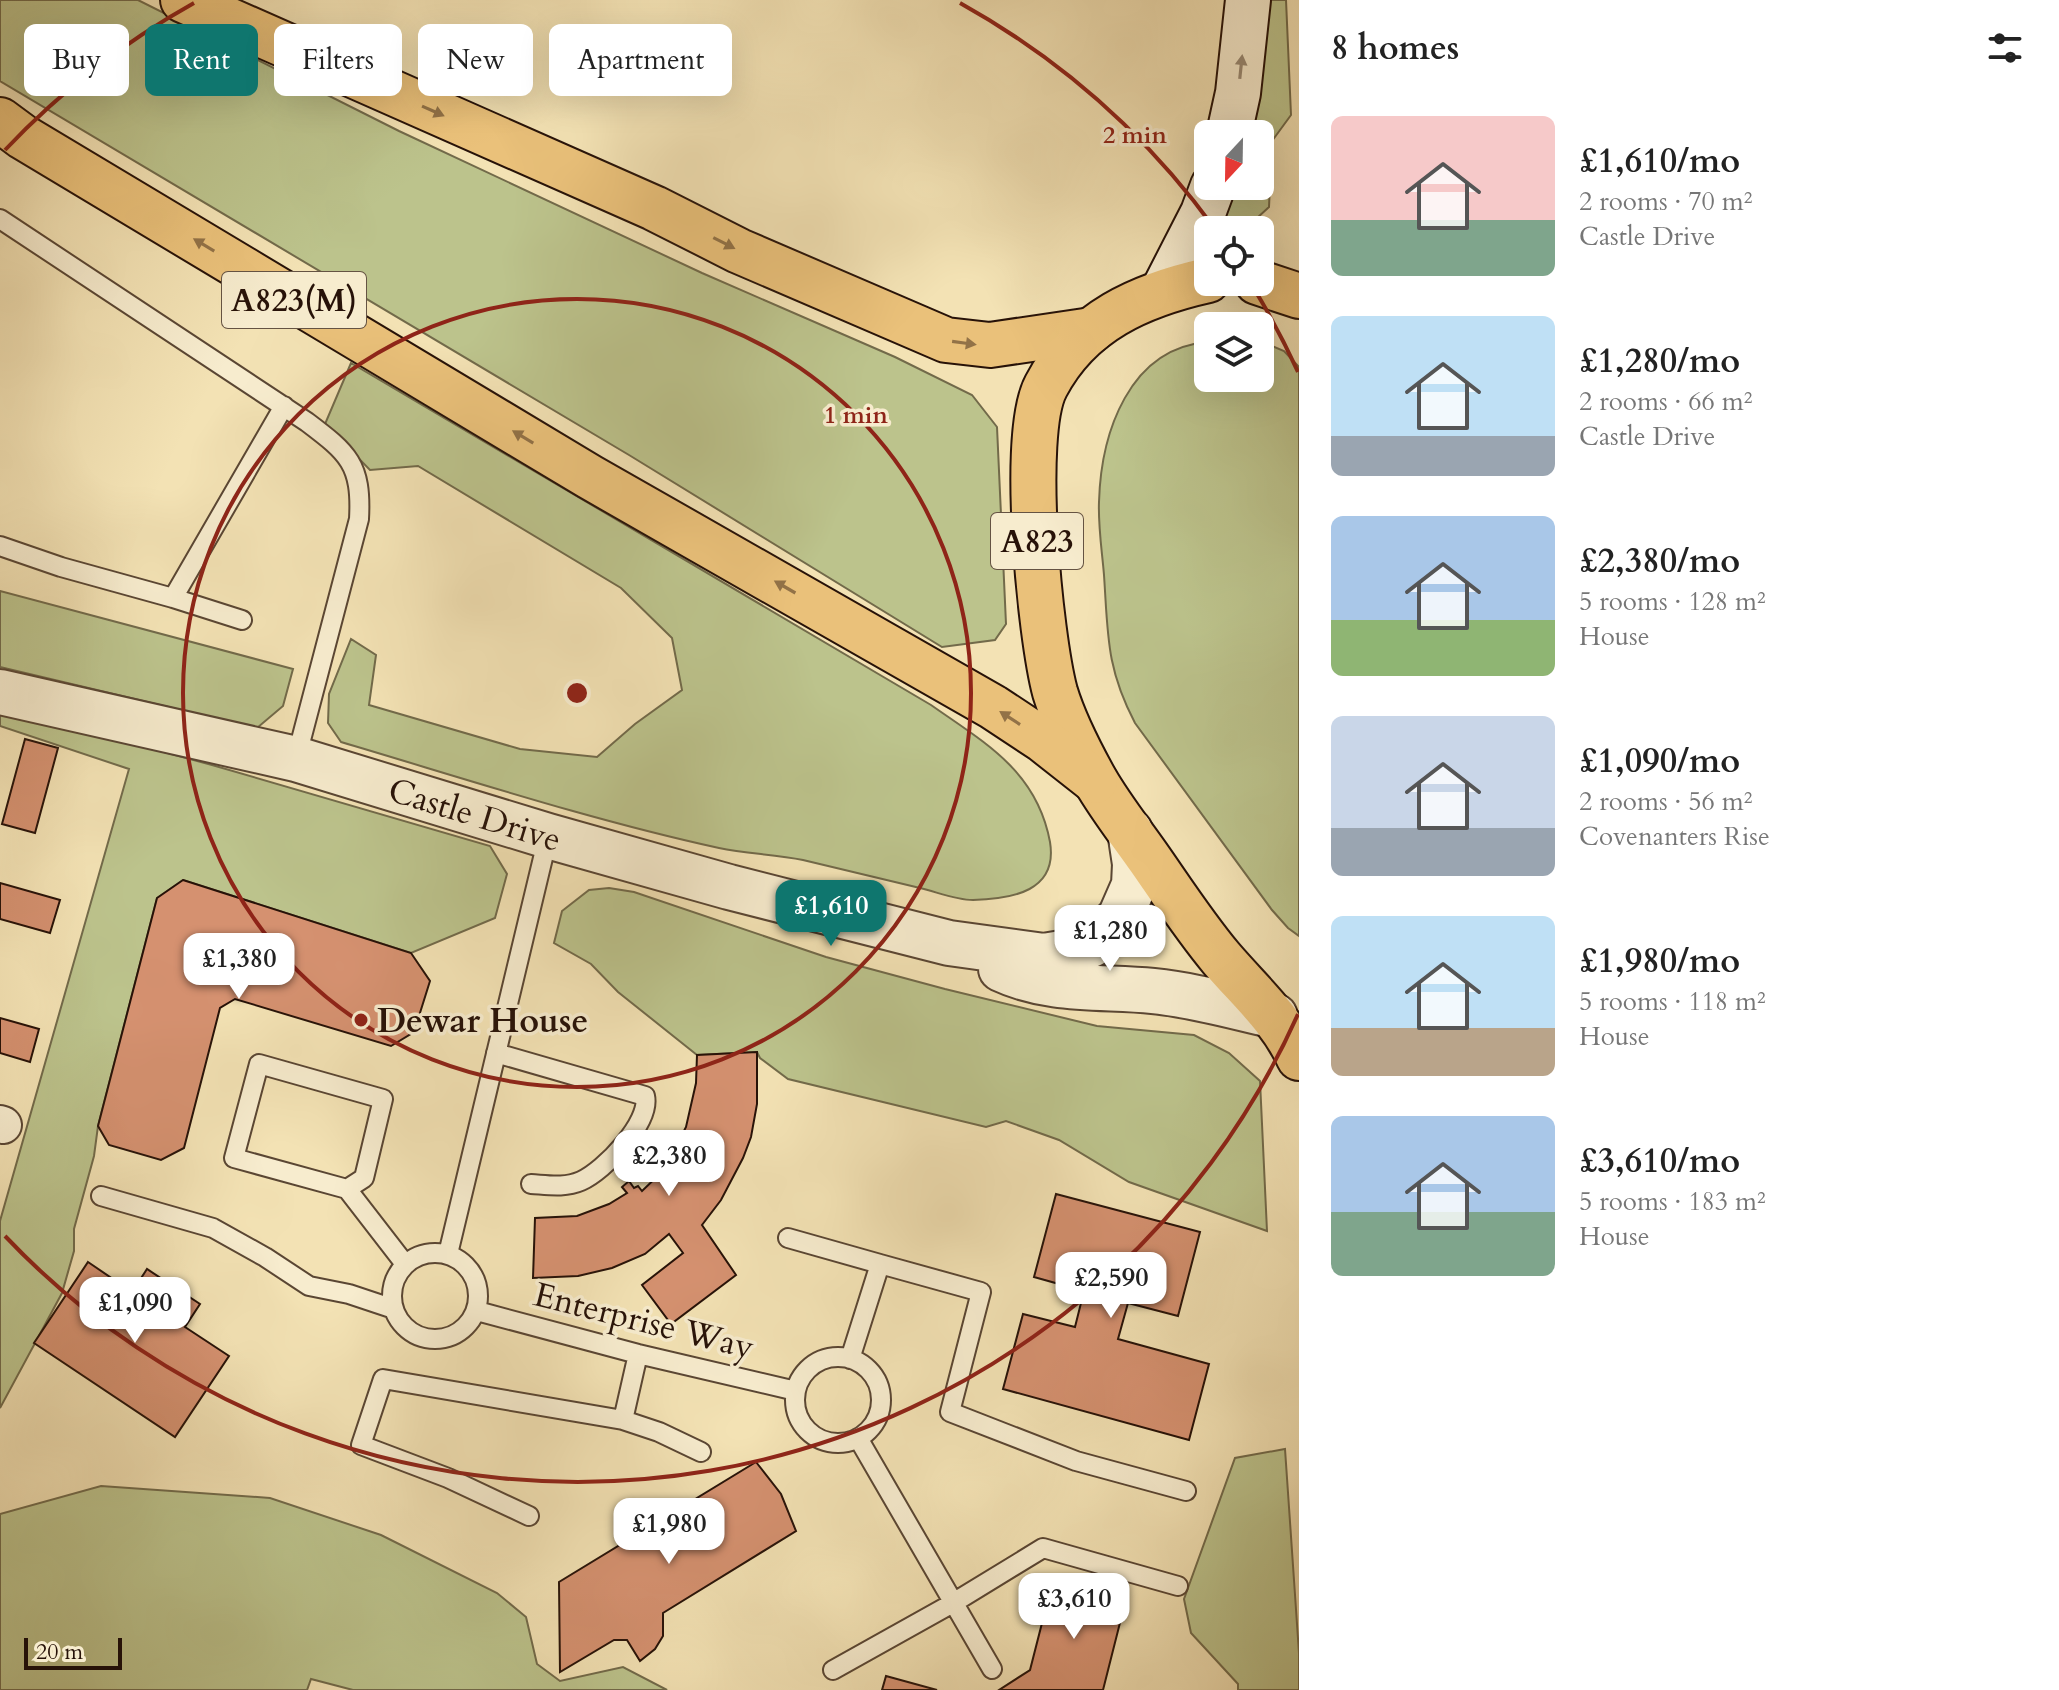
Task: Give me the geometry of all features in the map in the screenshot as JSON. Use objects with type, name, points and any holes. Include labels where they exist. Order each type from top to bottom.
[{"type":"main road","points":[[183,0],[654,208],[739,251],[946,340],[990,345],[1092,330]]},
{"type":"main road","name":"A823(M)","points":[[0,120],[36,145],[590,477],[1007,716],[1095,781]]},
{"type":"main road","name":"A823","points":[[1194,283],[1163,291],[1125,308],[1092,330],[1068,355],[1046,386],[1038,410],[1035,469],[1039,575],[1049,659],[1056,693],[1095,781],[1220,956],[1284,1021],[1299,1058]]},
{"type":"main road","points":[[1274,288],[1299,296]]},
{"type":"street","points":[[1232,120],[1248,0]]},
{"type":"street","points":[[1163,291],[1208,200]]},
{"type":"street","name":"Castle Drive","points":[[0,692],[296,759],[548,836],[729,887],[949,943],[1044,956],[1080,950],[1093,944],[1120,917],[1134,885],[1135,864],[1130,831]]},
{"type":"street","name":"Castle Drive","points":[[949,943],[1010,973],[1036,981],[1073,988],[1178,994],[1284,1021]]},
{"type":"lane","points":[[0,219],[284,406],[341,448],[355,470],[361,493],[359,519],[296,759]]},
{"type":"lane","points":[[173,598],[284,406]]},
{"type":"lane","points":[[0,546],[242,620]]},
{"type":"lane","points":[[448,1254],[548,836]]},
{"type":"lane","points":[[496,1053],[645,1096],[642,1115],[622,1150],[600,1170],[563,1186],[531,1184]]},
{"type":"lane","points":[[347,1189],[364,1178],[383,1099],[259,1064],[234,1158],[347,1189],[405,1264]]},
{"type":"lane","points":[[101,1196],[213,1228],[309,1286],[349,1294],[394,1309]]},
{"type":"lane","points":[[788,1238],[981,1292],[950,1412],[1076,1461],[1186,1491]]},
{"type":"lane","points":[[435,1252],[448,1254],[463,1262],[478,1283],[479,1295],[477,1311],[467,1327],[458,1334],[431,1340],[420,1338],[406,1328],[394,1309],[392,1288],[405,1264],[419,1255],[435,1252]]},
{"type":"lane","points":[[850,1359],[880,1264]]},
{"type":"lane","name":"Enterprise Way","points":[[477,1311],[638,1354],[796,1391]]},
{"type":"lane","points":[[623,1420],[638,1354]]},
{"type":"lane","points":[[836,1358],[850,1359],[873,1376],[881,1394],[879,1413],[874,1424],[858,1438],[835,1443],[808,1432],[797,1412],[796,1391],[806,1372],[815,1364],[836,1358]]},
{"type":"lane","points":[[529,1516],[448,1478],[361,1445],[383,1379],[623,1420],[659,1432],[701,1452]]},
{"type":"lane","points":[[858,1438],[992,1669]]},
{"type":"lane","points":[[833,1670],[1043,1548],[1178,1586]]},
{"type":"green space","points":[[0,0],[138,0],[186,24],[145,24],[145,96],[258,96],[258,60],[274,68],[274,96],[329,96],[702,273],[895,357],[972,395],[997,427],[1006,624],[995,640],[942,647],[629,455],[25,96],[129,96],[129,24],[24,24],[24,95],[0,81]]},
{"type":"green space","points":[[1266,0],[1286,0],[1291,115],[1274,138],[1274,120],[1248,120]]},
{"type":"green space","points":[[1224,200],[1269,200],[1269,207],[1259,216],[1215,216]]},
{"type":"green space","points":[[1194,345],[1194,392],[1274,392],[1274,347],[1284,351],[1299,367],[1299,936],[1272,910],[1135,723],[1118,685],[1110,650],[1099,502],[1106,449],[1125,398],[1139,377],[1158,360]]},
{"type":"green space","points":[[351,363],[931,705],[971,732],[1006,761],[1034,796],[1050,842],[1051,859],[1040,882],[1030,889],[1003,897],[960,899],[803,860],[729,850],[671,837],[341,742],[328,723],[329,694],[351,639],[376,655],[369,705],[520,749],[597,757],[682,690],[672,638],[621,588],[418,466],[370,470],[325,424]]},
{"type":"green space","points":[[0,591],[293,669],[283,706],[257,728],[0,667]]},
{"type":"green space","points":[[0,708],[212,765],[490,846],[507,874],[495,918],[411,953],[183,880],[157,898],[98,1126],[94,1156],[74,1229],[74,1251],[62,1293],[0,1408],[0,1221],[129,769],[0,726]]},
{"type":"green space","points":[[609,888],[634,892],[826,957],[945,989],[1097,1026],[1194,1035],[1229,1053],[1260,1081],[1267,1231],[1129,1182],[1059,1140],[1006,1121],[986,1127],[788,1079],[760,1058],[757,1052],[697,1055],[618,992],[591,964],[554,943],[562,911],[589,890]]},
{"type":"green space","points":[[1285,1449],[1299,1690],[1238,1690],[1238,1684],[1191,1633],[1184,1599],[1235,1458]]},
{"type":"green space","points":[[101,1486],[270,1498],[381,1535],[497,1593],[526,1617],[537,1664],[560,1681],[623,1667],[667,1690],[353,1690],[311,1679],[307,1690],[0,1690],[0,1514]]},
{"type":"building","points":[[25,739],[58,748],[35,833],[2,824]]},
{"type":"building","name":"Dewar House","points":[[183,880],[411,953],[430,981],[414,1032],[391,1046],[235,999],[220,1008],[184,1148],[161,1160],[109,1145],[98,1126],[157,898]]},
{"type":"building","points":[[0,883],[60,900],[50,933],[0,919]]},
{"type":"building","points":[[0,1018],[39,1029],[30,1062],[0,1053]]},
{"type":"building","points":[[757,1052],[757,1104],[751,1137],[721,1200],[702,1225],[736,1275],[671,1324],[642,1285],[683,1253],[669,1234],[645,1254],[612,1268],[578,1276],[533,1278],[535,1218],[577,1216],[609,1204],[627,1193],[622,1187],[629,1181],[634,1188],[638,1186],[642,1191],[664,1170],[686,1127],[696,1083],[697,1055]]},
{"type":"building","points":[[1056,1194],[1200,1232],[1178,1316],[1128,1303],[1118,1339],[1209,1364],[1189,1440],[1003,1389],[1023,1314],[1075,1327],[1084,1291],[1034,1277]]},
{"type":"building","points":[[88,1262],[132,1292],[147,1269],[200,1304],[185,1327],[229,1356],[175,1437],[34,1343]]},
{"type":"building","points":[[756,1462],[781,1494],[796,1531],[663,1613],[663,1636],[655,1649],[640,1661],[627,1640],[614,1640],[560,1672],[559,1582]]},
{"type":"building","points":[[1053,1580],[1126,1599],[1103,1690],[999,1690],[1030,1670]]},
{"type":"building","points":[[886,1676],[937,1690],[882,1690]]},
{"type":"place","name":"Dewar House","points":[[361,1020]]}]
